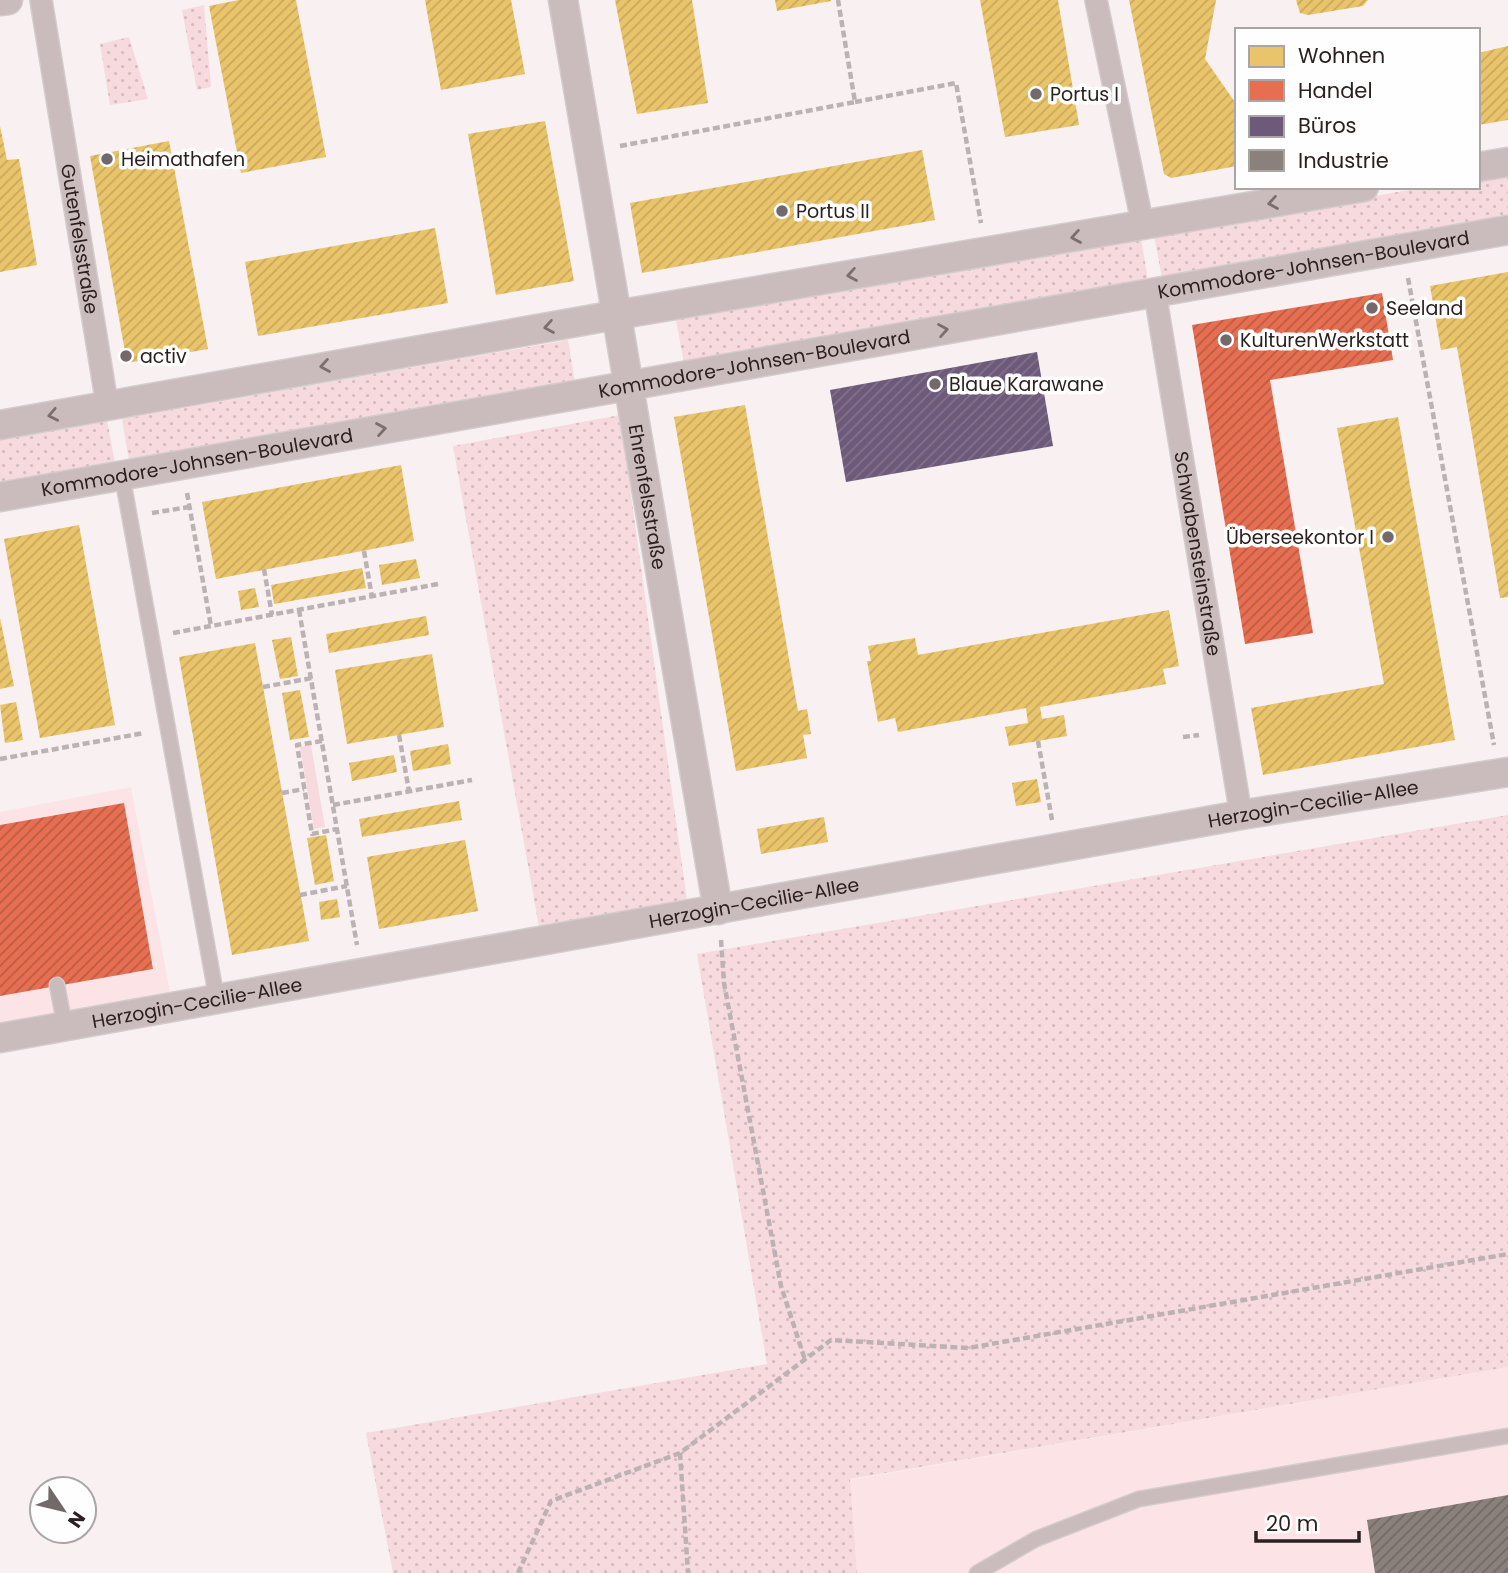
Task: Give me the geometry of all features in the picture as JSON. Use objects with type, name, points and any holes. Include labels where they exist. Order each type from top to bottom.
[{"type":"street","points":[[0,1],[8,0]]},
{"type":"street","name":"Gutenfelsstraße","points":[[41,0],[107,404]]},
{"type":"street","name":"Ehrenfelsstraße","points":[[563,0],[718,910]]},
{"type":"street","points":[[1096,0],[1143,226]]},
{"type":"street","points":[[1480,167],[1508,162]]},
{"type":"street","points":[[0,425],[617,315],[1353,189]]},
{"type":"street","name":"Kommodore-Johnsen-Boulevard","points":[[0,497],[1508,230]]},
{"type":"street","name":"Schwabensteinstraße","points":[[1155,293],[1241,815]]},
{"type":"street","name":"Herzogin-Cecilie-Allee","points":[[0,1038],[1241,815],[1504,772]]},
{"type":"lane","points":[[122,475],[217,1000]]},
{"type":"lane","points":[[57,985],[65,1027]]},
{"type":"lane","points":[[977,1573],[1036,1539],[1139,1499],[1508,1436]]},
{"type":"path","points":[[838,0],[855,102]]},
{"type":"path","points":[[589,152],[956,83],[986,253]]},
{"type":"path","points":[[1402,249],[1504,772]]},
{"type":"path","points":[[182,465],[211,626]]},
{"type":"path","points":[[130,517],[189,506]]},
{"type":"path","points":[[364,551],[372,597]]},
{"type":"path","points":[[264,569],[272,615]]},
{"type":"path","points":[[151,637],[438,584]]},
{"type":"path","points":[[299,610],[362,973]]},
{"type":"path","points":[[263,687],[312,678]]},
{"type":"path","points":[[0,759],[168,729]]},
{"type":"path","points":[[399,735],[409,791]]},
{"type":"path","points":[[322,741],[297,745],[304,789],[312,834],[337,829]]},
{"type":"path","points":[[1038,741],[1057,850]]},
{"type":"path","points":[[333,805],[472,780]]},
{"type":"path","points":[[282,793],[304,789]]},
{"type":"path","points":[[300,895],[347,886]]},
{"type":"path","points":[[718,910],[724,983],[751,1134],[781,1286],[806,1360]]},
{"type":"path","points":[[518,1573],[551,1501],[680,1453],[831,1340],[968,1348],[1508,1254]]},
{"type":"path","points":[[680,1453],[688,1573]]},
{"type":"shaded area","points":[[204,5],[211,87],[197,90],[182,10]]},
{"type":"shaded area","points":[[129,37],[148,99],[110,105],[100,44]]},
{"type":"shaded area","points":[[1508,173],[1508,217],[1162,278],[1154,235],[1415,189],[1480,189],[1480,178]]},
{"type":"shaded area","points":[[1141,238],[1148,281],[684,363],[676,320]]},
{"type":"shaded area","points":[[568,340],[575,383],[129,461],[122,419]]},
{"type":"shaded area","points":[[620,415],[687,901],[539,927],[453,446]]},
{"type":"shaded area","points":[[107,420],[115,463],[0,484],[0,439]]},
{"type":"shaded area","points":[[311,745],[325,827],[314,829],[300,747]]},
{"type":"shaded area","points":[[131,787],[170,992],[0,1023],[0,812]]},
{"type":"shaded area","points":[[1508,815],[1508,1367],[850,1479],[857,1573],[393,1573],[366,1433],[767,1364],[697,954]]},
{"type":"shaded area","points":[[1508,1367],[1508,1573],[857,1573],[849,1480]]},
{"type":"building: Wohnen","points":[[239,0],[296,0],[326,157],[241,173],[209,6]]},
{"type":"building: Wohnen","points":[[425,0],[511,0],[525,74],[441,90]]},
{"type":"building: Wohnen","points":[[615,0],[692,0],[708,103],[637,114]]},
{"type":"building: Wohnen","points":[[775,0],[831,0],[831,1],[777,11]]},
{"type":"building: Wohnen","name":"Portus I","points":[[980,0],[1058,0],[1079,125],[1005,137]]},
{"type":"building: Wohnen","points":[[1129,0],[1216,0],[1205,59],[1235,102],[1235,166],[1171,178],[1164,174]]},
{"type":"building: Wohnen","points":[[1296,0],[1368,0],[1363,6],[1308,15],[1300,13]]},
{"type":"building: Wohnen","points":[[1508,46],[1508,120],[1480,125],[1480,53]]},
{"type":"building: Wohnen","points":[[545,121],[574,281],[496,295],[468,134]]},
{"type":"building: Wohnen","points":[[0,126],[7,160],[19,159],[37,265],[0,272]]},
{"type":"building: Wohnen","points":[[169,141],[208,349],[127,363],[90,156]]},
{"type":"building: Wohnen","name":"Portus II","points":[[922,150],[935,220],[642,273],[630,203]]},
{"type":"building: Wohnen","points":[[435,228],[448,303],[258,336],[245,262]]},
{"type":"building: Wohnen","points":[[1508,272],[1508,597],[1500,598],[1457,347],[1441,350],[1430,286]]},
{"type":"building: Wohnen","points":[[745,405],[798,711],[807,709],[811,734],[803,735],[807,758],[736,771],[674,417]]},
{"type":"building: Wohnen","name":"Überseekontor I","points":[[1398,417],[1455,740],[1263,775],[1251,708],[1384,684],[1337,428]]},
{"type":"building: Wohnen","points":[[401,465],[414,541],[216,579],[202,502]]},
{"type":"building: Wohnen","points":[[79,525],[115,725],[40,738],[4,539]]},
{"type":"building: Wohnen","points":[[416,559],[420,578],[382,585],[379,565]]},
{"type":"building: Wohnen","points":[[362,568],[366,588],[274,604],[271,585]]},
{"type":"building: Wohnen","points":[[255,588],[259,607],[241,610],[238,591]]},
{"type":"building: Wohnen","points":[[1169,610],[1179,666],[1163,669],[1166,684],[1040,707],[1042,719],[1064,715],[1067,736],[1009,746],[1005,727],[1028,723],[1026,708],[898,732],[895,718],[878,722],[867,661],[871,661],[868,646],[915,638],[918,655]]},
{"type":"building: Wohnen","points":[[426,616],[429,635],[329,653],[326,634]]},
{"type":"building: Wohnen","points":[[0,618],[14,686],[0,689]]},
{"type":"building: Wohnen","points":[[291,637],[298,676],[280,679],[272,640]]},
{"type":"building: Wohnen","points":[[255,643],[309,941],[232,955],[179,657]]},
{"type":"building: Wohnen","points":[[432,654],[444,727],[347,744],[335,670]]},
{"type":"building: Wohnen","points":[[300,690],[309,737],[290,740],[282,693]]},
{"type":"building: Wohnen","points":[[16,702],[23,740],[5,743],[0,705]]},
{"type":"building: Wohnen","points":[[448,744],[451,764],[413,771],[410,751]]},
{"type":"building: Wohnen","points":[[394,755],[397,772],[352,781],[349,763]]},
{"type":"building: Wohnen","points":[[1037,779],[1041,802],[1016,806],[1012,783]]},
{"type":"building: Wohnen","points":[[459,801],[462,820],[362,837],[359,819]]},
{"type":"building: Wohnen","points":[[824,817],[828,842],[761,854],[757,829]]},
{"type":"building: Wohnen","points":[[326,835],[334,881],[315,885],[307,838]]},
{"type":"building: Wohnen","points":[[465,840],[478,911],[379,929],[367,857]]},
{"type":"building: Wohnen","points":[[337,899],[340,917],[321,920],[319,902]]},
{"type":"building: Handel","points":[[1382,293],[1393,360],[1270,380],[1313,633],[1245,644],[1192,325]]},
{"type":"building: Handel","points":[[124,803],[153,969],[0,996],[0,825]]},
{"type":"building: Büros","points":[[1037,352],[1053,446],[846,482],[830,390]]},
{"type":"building: Industrie","points":[[1508,1495],[1508,1573],[1375,1573],[1367,1520]]},
{"type":"place","name":"Portus I","points":[[1036,94]]},
{"type":"place","name":"Heimathafen","points":[[107,159]]},
{"type":"place","name":"Portus II","points":[[782,211]]},
{"type":"place","name":"Seeland","points":[[1372,308]]},
{"type":"place","name":"KulturenWerkstatt","points":[[1226,340]]},
{"type":"place","name":"activ","points":[[126,356]]},
{"type":"place","name":"Blaue Karawane","points":[[935,384]]},
{"type":"place","name":"Überseekontor I","points":[[1388,537]]}]
